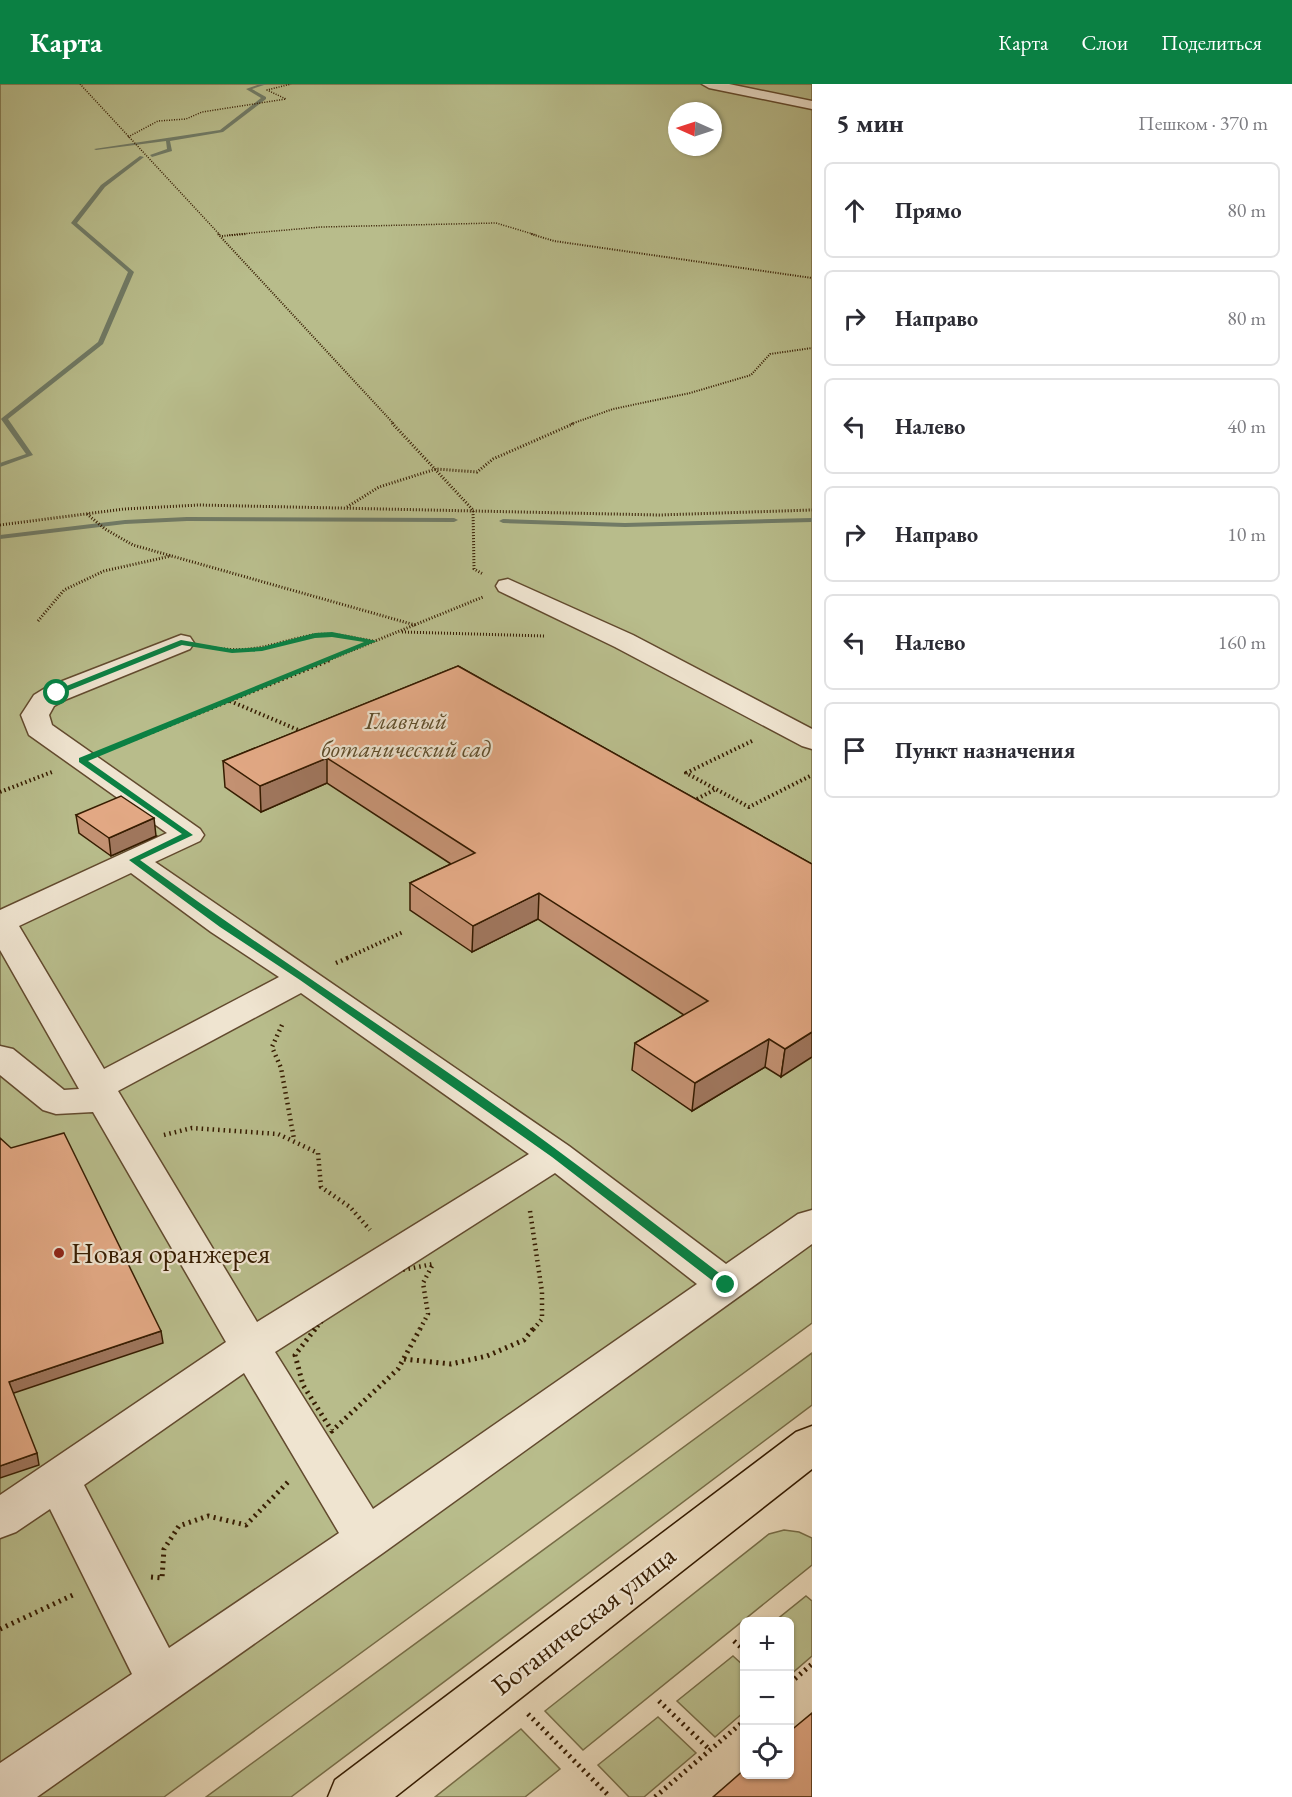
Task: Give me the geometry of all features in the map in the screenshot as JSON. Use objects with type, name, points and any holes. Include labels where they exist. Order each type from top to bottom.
[{"type":"main road","name":"Ботаническая улица","points":[[354,1797],[812,1444]]},
{"type":"lane","points":[[709,84],[812,105]]},
{"type":"lane","points":[[508,586],[624,641],[812,740]]},
{"type":"lane","points":[[181,643],[57,693],[44,701],[35,715],[39,729],[189,835],[1,922],[250,1347],[367,1539]]},
{"type":"lane","points":[[133,860],[223,925],[303,978],[556,1155],[726,1285]]},
{"type":"lane","points":[[0,1057],[56,1102],[100,1094],[303,978]]},
{"type":"lane","points":[[0,1519],[250,1347],[556,1155]]},
{"type":"lane","points":[[0,1793],[367,1539],[812,1224]]},
{"type":"lane","points":[[58,1480],[160,1682]]},
{"type":"path","points":[[80,84],[473,510],[474,569],[508,586]]},
{"type":"path","points":[[128,137],[158,121],[186,119],[202,112],[286,99],[267,90],[291,84]]},
{"type":"path","points":[[221,236],[321,226],[496,223],[554,241],[812,278]]},
{"type":"path","points":[[347,508],[379,488],[436,469],[477,472],[493,459],[561,428],[628,405],[690,393],[752,375],[770,354],[812,348]]},
{"type":"path","points":[[0,525],[86,514],[199,505],[473,510],[624,516],[812,510]]},
{"type":"path","points":[[86,514],[105,530],[133,545],[416,625]]},
{"type":"path","points":[[38,621],[64,590],[104,571],[172,555]]},
{"type":"path","points":[[0,792],[508,586]]},
{"type":"path","points":[[398,632],[548,636]]},
{"type":"path","points":[[181,643],[232,651],[262,649],[315,635],[373,641]]},
{"type":"path","points":[[229,701],[309,735]]},
{"type":"path","points":[[784,726],[686,772],[749,807],[812,775]]},
{"type":"path","points":[[689,802],[716,789]]},
{"type":"path","points":[[303,978],[403,932]]},
{"type":"path","points":[[284,1020],[272,1047],[281,1068],[294,1140]]},
{"type":"path","points":[[155,1137],[192,1128],[278,1134],[294,1140],[318,1153],[321,1187],[350,1207],[373,1233]]},
{"type":"path","points":[[404,1359],[451,1364],[487,1356],[524,1340],[542,1318],[542,1292],[533,1223],[528,1205]]},
{"type":"path","points":[[433,1264],[392,1272],[327,1314],[295,1355],[303,1385],[332,1431],[398,1370],[428,1314],[423,1283],[433,1264],[440,1258]]},
{"type":"path","points":[[0,1629],[123,1575],[162,1578],[164,1549],[179,1526],[208,1516],[246,1525],[296,1475]]},
{"type":"path","points":[[734,1641],[740,1646]]},
{"type":"path","points":[[794,1679],[812,1664]]},
{"type":"path","points":[[500,1684],[610,1797]]},
{"type":"path","points":[[659,1701],[710,1750]]},
{"type":"path","points":[[655,1797],[740,1724]]},
{"type":"green space","name":"Главный ботанический сад","points":[[0,84],[812,84],[812,1323],[164,1797],[0,1797]]},
{"type":"green space","points":[[812,1353],[812,1405],[291,1797],[206,1797]]},
{"type":"green space","points":[[784,1530],[799,1532],[812,1538],[812,1565],[748,1617],[740,1617],[740,1623],[583,1750],[545,1711],[769,1534]]},
{"type":"green space","points":[[806,1596],[812,1601],[812,1656],[794,1672],[794,1617],[780,1617]]},
{"type":"green space","points":[[733,1656],[740,1662],[740,1715],[715,1737],[677,1701]]},
{"type":"green space","points":[[658,1717],[696,1753],[644,1797],[629,1797],[598,1765]]},
{"type":"green space","points":[[521,1729],[560,1769],[525,1797],[435,1797]]},
{"type":"building","points":[[458,666],[812,864],[812,1032],[785,1049],[769,1039],[695,1083],[635,1043],[708,1001],[539,893],[473,926],[410,883],[475,853],[327,758],[260,786],[223,761]]},
{"type":"building","points":[[121,796],[154,818],[109,838],[76,815]]},
{"type":"building","name":"Новая оранжерея","points":[[64,1133],[161,1331],[9,1382],[37,1453],[0,1466],[0,1138],[11,1148]]},
{"type":"building","points":[[812,1713],[812,1797],[713,1797],[740,1773],[740,1779],[794,1779],[794,1728]]},
{"type":"waterway","points":[[96,149],[221,131],[264,98],[248,89],[265,84]]},
{"type":"waterway","points":[[152,156],[170,150],[168,140]]},
{"type":"waterway","points":[[0,465],[30,455],[4,419],[101,343],[131,272],[74,223],[103,186],[142,157]]},
{"type":"waterway","points":[[0,537],[125,522],[187,519],[454,520]]},
{"type":"waterway","points":[[503,521],[625,525],[812,520]]},
{"type":"place","name":"Новая оранжерея","points":[[59,1253]]},
{"type":"route","points":[[57,693],[181,643],[232,651],[262,649],[315,635],[373,641],[207,711],[82,760],[189,835],[133,860],[223,925],[303,978],[556,1155],[726,1285]]}]
